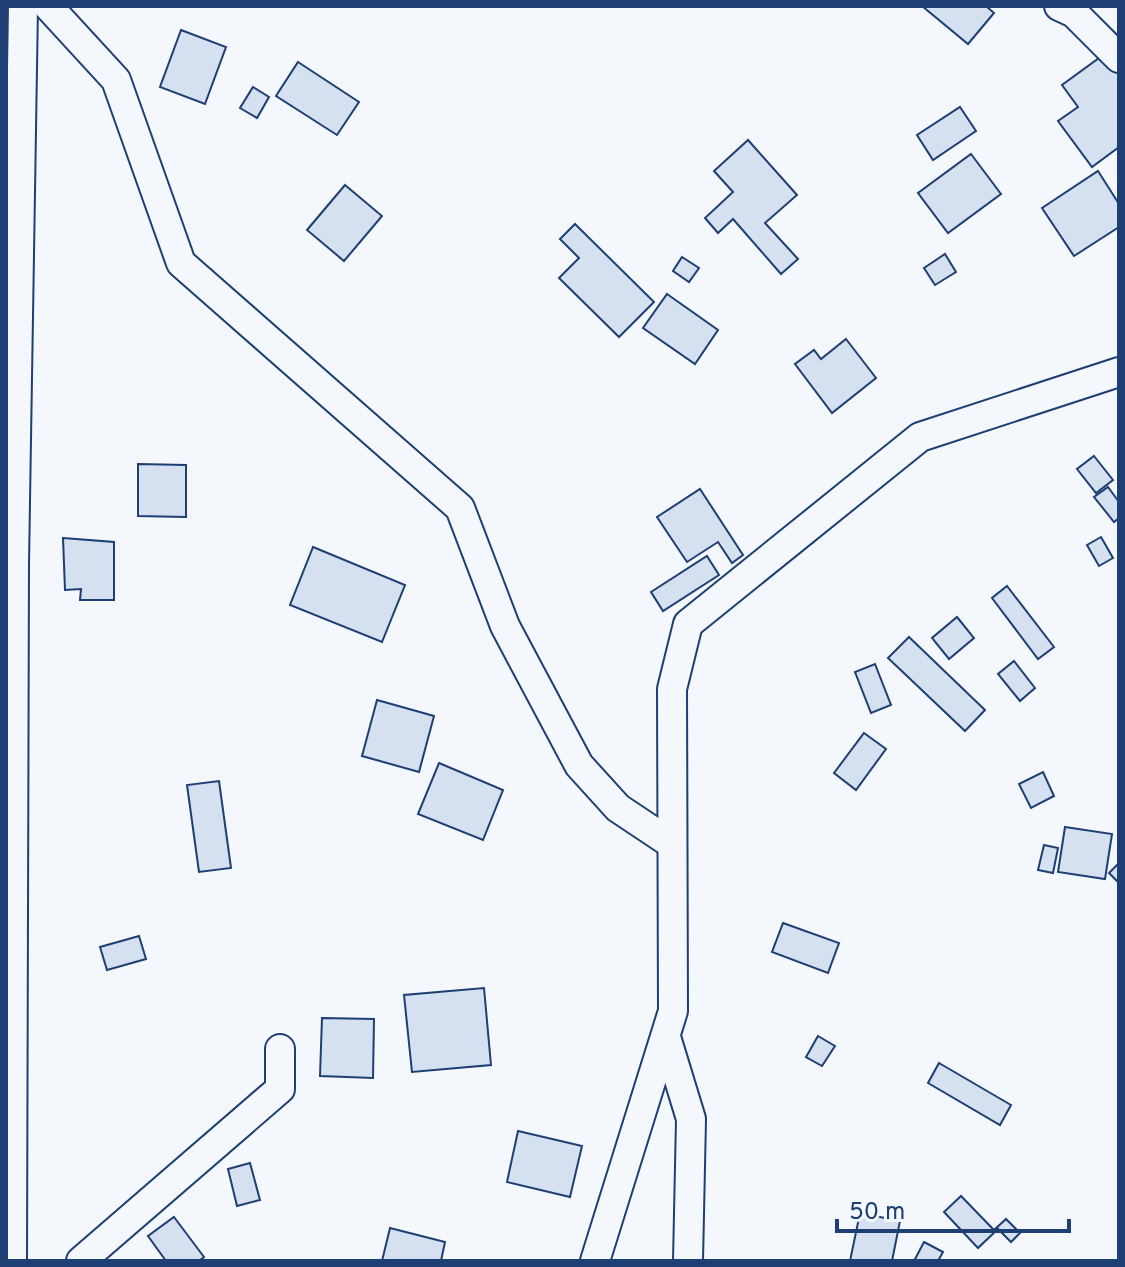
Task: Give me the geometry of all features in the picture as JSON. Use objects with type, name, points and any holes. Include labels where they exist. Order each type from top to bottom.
[{"type":"street","points":[[12,1261],[14,579],[23,6]]},
{"type":"street","points":[[48,6],[116,80],[181,263],[460,508],[505,626],[579,765],[618,808],[672,844]]},
{"type":"street","points":[[1059,6],[1074,13],[1119,58]]},
{"type":"street","points":[[595,1261],[673,1011],[672,689],[688,624],[920,437],[1119,372]]},
{"type":"street","points":[[666,1037],[691,1119],[688,1261]]},
{"type":"street","points":[[81,1261],[280,1089],[280,1049]]},
{"type":"building","points":[[922,6],[986,6],[994,13],[968,44]]},
{"type":"building","points":[[181,30],[226,47],[205,104],[160,87]]},
{"type":"building","points":[[1106,53],[1119,70],[1119,147],[1092,167],[1058,121],[1078,107],[1062,85]]},
{"type":"building","points":[[298,62],[359,102],[337,135],[276,96]]},
{"type":"building","points":[[253,87],[269,97],[257,118],[240,108]]},
{"type":"building","points":[[960,107],[976,131],[933,160],[917,135]]},
{"type":"building","points":[[748,140],[797,195],[765,223],[798,259],[781,274],[733,219],[718,233],[705,218],[733,192],[714,171]]},
{"type":"building","points":[[971,154],[1001,194],[948,233],[918,193]]},
{"type":"building","points":[[1098,171],[1119,204],[1119,227],[1074,256],[1042,208]]},
{"type":"building","points":[[345,185],[382,216],[344,261],[307,230]]},
{"type":"building","points":[[575,224],[654,302],[619,337],[559,278],[579,258],[560,239]]},
{"type":"building","points":[[945,254],[956,272],[935,285],[924,268]]},
{"type":"building","points":[[682,257],[699,268],[689,282],[673,271]]},
{"type":"building","points":[[667,294],[718,330],[695,364],[643,328]]},
{"type":"building","points":[[846,339],[876,378],[832,413],[795,364],[814,350],[821,359]]},
{"type":"building","points":[[1094,456],[1113,480],[1096,493],[1077,469]]},
{"type":"building","points":[[138,464],[186,465],[186,517],[138,516]]},
{"type":"building","points":[[1108,487],[1119,502],[1119,518],[1114,522],[1094,497]]},
{"type":"building","points":[[700,489],[743,555],[732,563],[718,542],[687,562],[657,517]]},
{"type":"building","points":[[1101,537],[1113,558],[1099,566],[1087,545]]},
{"type":"building","points":[[63,538],[114,542],[114,600],[80,600],[81,589],[65,590]]},
{"type":"building","points":[[313,547],[405,585],[382,642],[290,605]]},
{"type":"building","points":[[707,556],[719,575],[663,611],[651,592]]},
{"type":"building","points":[[1007,586],[1054,647],[1038,659],[992,598]]},
{"type":"building","points":[[957,617],[974,638],[949,659],[932,638]]},
{"type":"building","points":[[909,637],[985,710],[965,731],[888,658]]},
{"type":"building","points":[[1014,661],[1035,688],[1020,701],[998,674]]},
{"type":"building","points":[[875,664],[891,705],[871,713],[855,672]]},
{"type":"building","points":[[377,700],[434,716],[419,772],[362,756]]},
{"type":"building","points":[[864,733],[886,749],[856,790],[834,773]]},
{"type":"building","points":[[439,763],[503,790],[483,840],[418,814]]},
{"type":"building","points":[[1043,772],[1054,796],[1031,808],[1019,784]]},
{"type":"building","points":[[219,781],[231,868],[199,872],[187,785]]},
{"type":"building","points":[[1065,827],[1112,834],[1105,879],[1058,872]]},
{"type":"building","points":[[1044,845],[1058,848],[1053,873],[1038,870]]},
{"type":"building","points":[[1119,863],[1119,883],[1109,873]]},
{"type":"building","points":[[783,923],[839,943],[828,973],[772,952]]},
{"type":"building","points":[[139,936],[146,959],[107,970],[100,947]]},
{"type":"building","points":[[484,988],[491,1065],[412,1072],[404,995]]},
{"type":"building","points":[[322,1018],[374,1019],[373,1078],[320,1076]]},
{"type":"building","points":[[818,1036],[835,1046],[822,1066],[806,1057]]},
{"type":"building","points":[[939,1063],[1011,1105],[1000,1125],[928,1083]]},
{"type":"building","points":[[518,1131],[582,1146],[570,1197],[507,1182]]},
{"type":"building","points":[[250,1163],[260,1200],[237,1206],[228,1169]]},
{"type":"building","points":[[961,1196],[994,1230],[1006,1219],[1020,1233],[1011,1242],[998,1229],[978,1248],[944,1212]]},
{"type":"building","points":[[860,1213],[900,1221],[892,1261],[850,1261]]},
{"type":"building","points":[[174,1217],[204,1257],[199,1261],[166,1261],[148,1236]]},
{"type":"building","points":[[390,1228],[445,1242],[441,1261],[382,1261]]},
{"type":"building","points":[[924,1242],[943,1252],[938,1261],[914,1261]]}]
